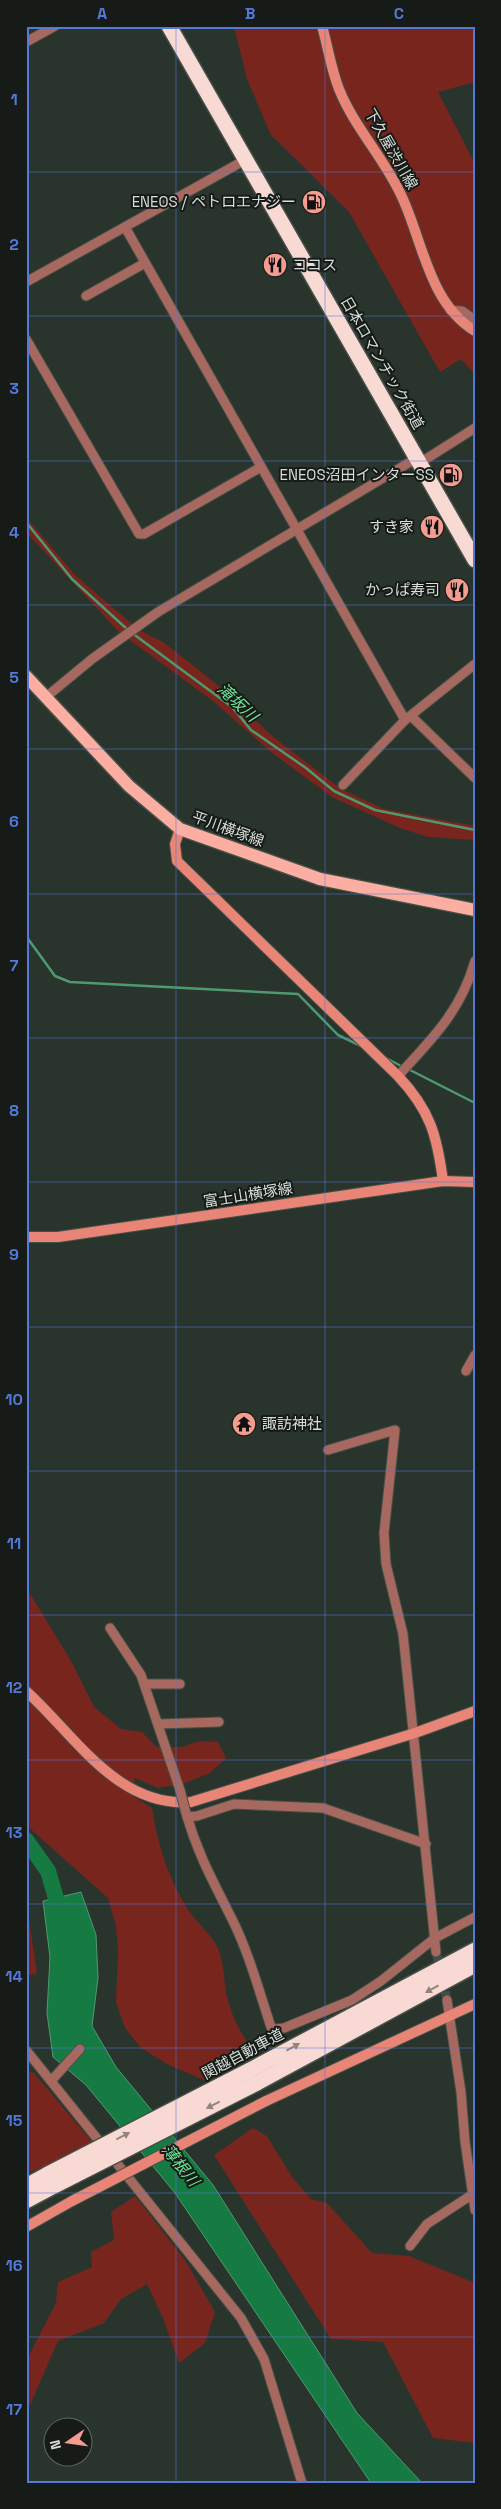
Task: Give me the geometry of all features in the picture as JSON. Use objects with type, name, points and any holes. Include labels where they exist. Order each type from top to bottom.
[{"type":"highway","name":"日本ロマンチック街道","points":[[169,26],[475,560]]},
{"type":"highway","points":[[412,1985],[475,1944]]},
{"type":"highway","name":"関越自動車道","points":[[253,2076],[475,1950]]},
{"type":"highway","name":"関越自動車道","points":[[26,2186],[52,2179],[475,1965]]},
{"type":"highway","name":"関越自動車道","points":[[26,2201],[52,2179]]},
{"type":"main road","name":"平川横塚線","points":[[26,676],[129,786],[180,829],[320,879],[475,910]]},
{"type":"street","points":[[26,42],[55,26]]},
{"type":"street","name":"下久屋渋川線","points":[[322,26],[339,89],[403,198],[432,277],[450,310],[458,320],[475,331]]},
{"type":"street","points":[[26,282],[245,160]]},
{"type":"street","points":[[125,227],[296,529],[408,718],[475,778]]},
{"type":"street","points":[[86,296],[145,263]]},
{"type":"street","points":[[450,310],[462,311],[475,320]]},
{"type":"street","points":[[26,339],[139,534],[144,534],[261,468]]},
{"type":"street","points":[[46,697],[137,626],[410,462],[426,459],[475,428]]},
{"type":"street","points":[[343,785],[408,718],[475,664]]},
{"type":"street","points":[[180,829],[175,844],[177,861],[398,1076],[420,1100],[436,1141],[443,1181]]},
{"type":"street","points":[[398,1076],[444,1027],[472,973],[475,961]]},
{"type":"street","name":"富士山横塚線","points":[[26,1237],[46,1238],[84,1234],[443,1181],[475,1182]]},
{"type":"street","points":[[466,1371],[475,1355]]},
{"type":"street","points":[[328,1450],[395,1430],[384,1533],[386,1564],[403,1634],[415,1733],[436,1952]]},
{"type":"street","points":[[110,1628],[141,1675],[180,1790],[200,1858],[232,1919],[274,2029],[284,2028],[352,2000],[381,1981],[435,1938],[475,1917]]},
{"type":"street","points":[[144,1684],[180,1684]]},
{"type":"street","points":[[26,1691],[98,1766],[124,1784],[167,1802],[191,1802],[415,1733],[475,1711]]},
{"type":"street","points":[[158,1724],[219,1722]]},
{"type":"street","points":[[187,1815],[198,1816],[234,1804],[323,1808],[426,1844]]},
{"type":"street","points":[[447,2000],[451,2016],[475,2210]]},
{"type":"street","points":[[26,2227],[72,2201],[266,2101],[475,2004]]},
{"type":"street","points":[[51,2081],[80,2049]]},
{"type":"street","points":[[26,2050],[241,2318],[264,2359],[302,2483]]},
{"type":"street","points":[[410,2246],[427,2224],[473,2194]]},
{"type":"shaded area","points":[[234,26],[475,26],[475,82],[438,92],[475,164],[475,374],[461,359],[440,372],[349,212],[271,135],[247,79]]},
{"type":"shaded area","points":[[26,517],[76,576],[139,630],[163,642],[194,666],[232,697],[271,735],[341,789],[384,809],[475,826],[475,840],[428,837],[400,828],[332,797],[271,752],[213,701],[120,633],[26,532]]},
{"type":"shaded area","points":[[26,1587],[71,1661],[94,1707],[121,1729],[142,1732],[157,1747],[182,1747],[200,1741],[218,1742],[226,1758],[210,1773],[183,1784],[158,1788],[135,1778],[131,1795],[152,1808],[157,1835],[175,1887],[189,1911],[217,1946],[222,1961],[230,2008],[253,2050],[206,2081],[167,2064],[141,2048],[125,2028],[116,2002],[118,1952],[116,1926],[108,1898],[26,1825]]},
{"type":"shaded area","points":[[26,1900],[37,1973],[26,1976]]},
{"type":"shaded area","points":[[26,2070],[34,2073],[98,2149],[26,2173]]},
{"type":"shaded area","points":[[253,2128],[267,2136],[292,2177],[311,2199],[327,2203],[372,2253],[409,2256],[475,2283],[475,2443],[433,2438],[383,2342],[331,2339],[214,2155]]},
{"type":"shaded area","points":[[135,2196],[185,2260],[215,2312],[205,2343],[179,2363],[162,2316],[147,2284],[121,2299],[104,2323],[58,2341],[26,2414],[26,2361],[56,2303],[58,2282],[92,2267],[91,2252],[114,2240],[111,2212]]},
{"type":"water","points":[[81,1892],[96,1935],[98,1978],[92,2026],[116,2067],[213,2185],[357,2413],[422,2483],[371,2483],[175,2193],[86,2085],[53,2057],[47,2013],[50,1957],[43,1901]]},
{"type":"waterway","name":"滝坂川","points":[[26,522],[72,579],[128,630]]},
{"type":"waterway","name":"滝坂川","points":[[132,633],[232,707],[251,730],[306,768],[334,791],[375,810],[475,830]]},
{"type":"waterway","points":[[26,936],[55,976],[70,982],[298,994],[338,1035],[361,1046]]},
{"type":"waterway","points":[[386,1058],[403,1067]]},
{"type":"waterway","points":[[408,1069],[475,1103]]},
{"type":"waterway","name":"薄根川","points":[[26,1840],[48,1871],[62,1919]]},
{"type":"tunnel","points":[[436,1952],[447,2000]]},
{"type":"place","name":"ENEOS / ペトロエナジー","points":[[314,202]]},
{"type":"place","name":"ココス","points":[[275,265]]},
{"type":"place","name":"ENEOS沼田インターSS","points":[[451,475]]},
{"type":"place","name":"すき家","points":[[432,527]]},
{"type":"place","name":"かっぱ寿司","points":[[457,590]]},
{"type":"place","name":"諏訪神社","points":[[244,1424]]}]
